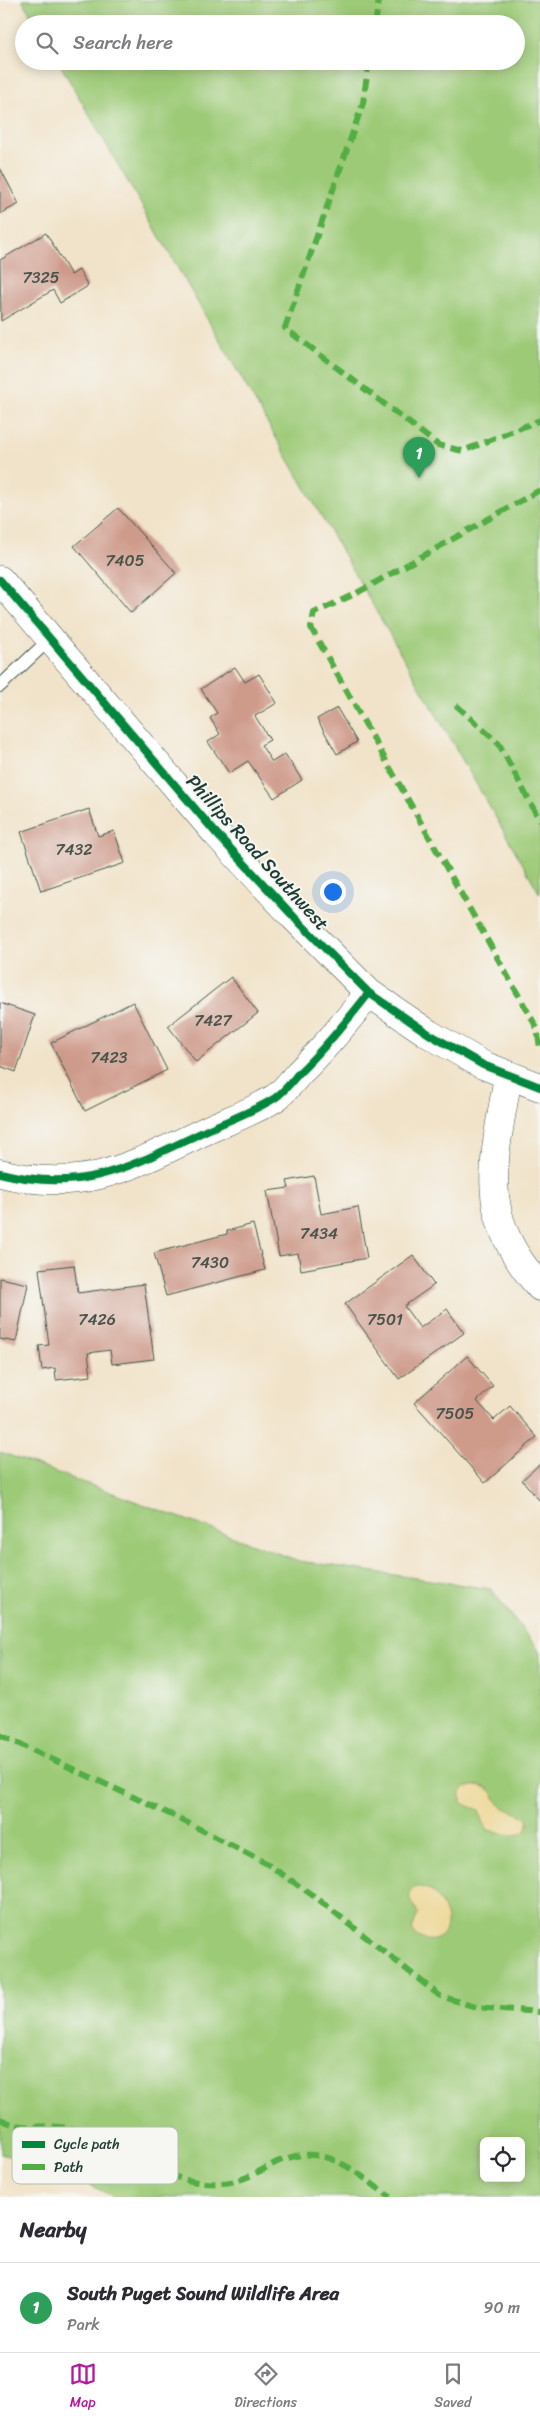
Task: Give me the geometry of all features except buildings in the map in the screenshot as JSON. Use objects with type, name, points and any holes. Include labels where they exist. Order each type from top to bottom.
[{"type":"street","name":"Phillips Road Southwest","points":[[0,580],[215,832],[294,917],[369,993],[430,1034],[483,1065],[540,1087]]},
{"type":"street","points":[[0,1173],[54,1182],[82,1180],[109,1174],[142,1161],[276,1097],[333,1040],[369,993]]},
{"type":"street","points":[[508,1076],[495,1148],[493,1189],[501,1227],[523,1268],[540,1287]]},
{"type":"lane","points":[[0,686],[50,639]]},
{"type":"green space","points":[[22,0],[540,0],[540,894],[63,70],[525,70],[525,15],[31,15]]},
{"type":"green space","points":[[0,1452],[299,1561],[491,1589],[540,1652],[540,2197],[114,2197],[88,2184],[178,2184],[178,2127],[12,2127],[12,2157],[0,2154]]},
{"type":"sand","points":[[478,1785],[489,1789],[503,1807],[522,1815],[528,1821],[526,1831],[517,1835],[511,1835],[486,1829],[479,1810],[461,1803],[461,1792],[464,1788]]},
{"type":"sand","points":[[416,1886],[431,1890],[442,1906],[447,1919],[446,1929],[441,1936],[434,1940],[426,1940],[418,1936],[412,1929],[418,1913],[410,1900],[410,1893]]},
{"type":"marked path","points":[[376,15],[379,0]]},
{"type":"marked path","points":[[368,70],[363,103],[285,328],[438,445],[463,451],[540,420]]},
{"type":"marked path","points":[[540,490],[355,594],[314,613],[311,628],[537,1028],[540,1048]]},
{"type":"marked path","points":[[456,705],[499,744],[540,821]]},
{"type":"marked path","points":[[0,1735],[174,1816],[266,1863],[318,1899],[440,1996],[476,2007],[540,2012]]},
{"type":"marked path","points":[[0,2119],[17,2125],[58,2127]]},
{"type":"marked path","points":[[178,2177],[204,2183],[236,2181],[275,2163],[292,2157],[308,2155],[337,2161],[350,2168],[390,2197]]},
{"type":"cycle path","points":[[0,580],[215,832],[294,917],[369,993],[429,1034],[483,1065],[540,1087]]},
{"type":"cycle path","points":[[0,1173],[30,1179],[56,1180],[105,1174],[129,1166],[258,1108],[285,1090],[336,1034],[369,993]]},
{"type":"place","name":"South Puget Sound Wildlife Area","points":[[419,478]]}]
